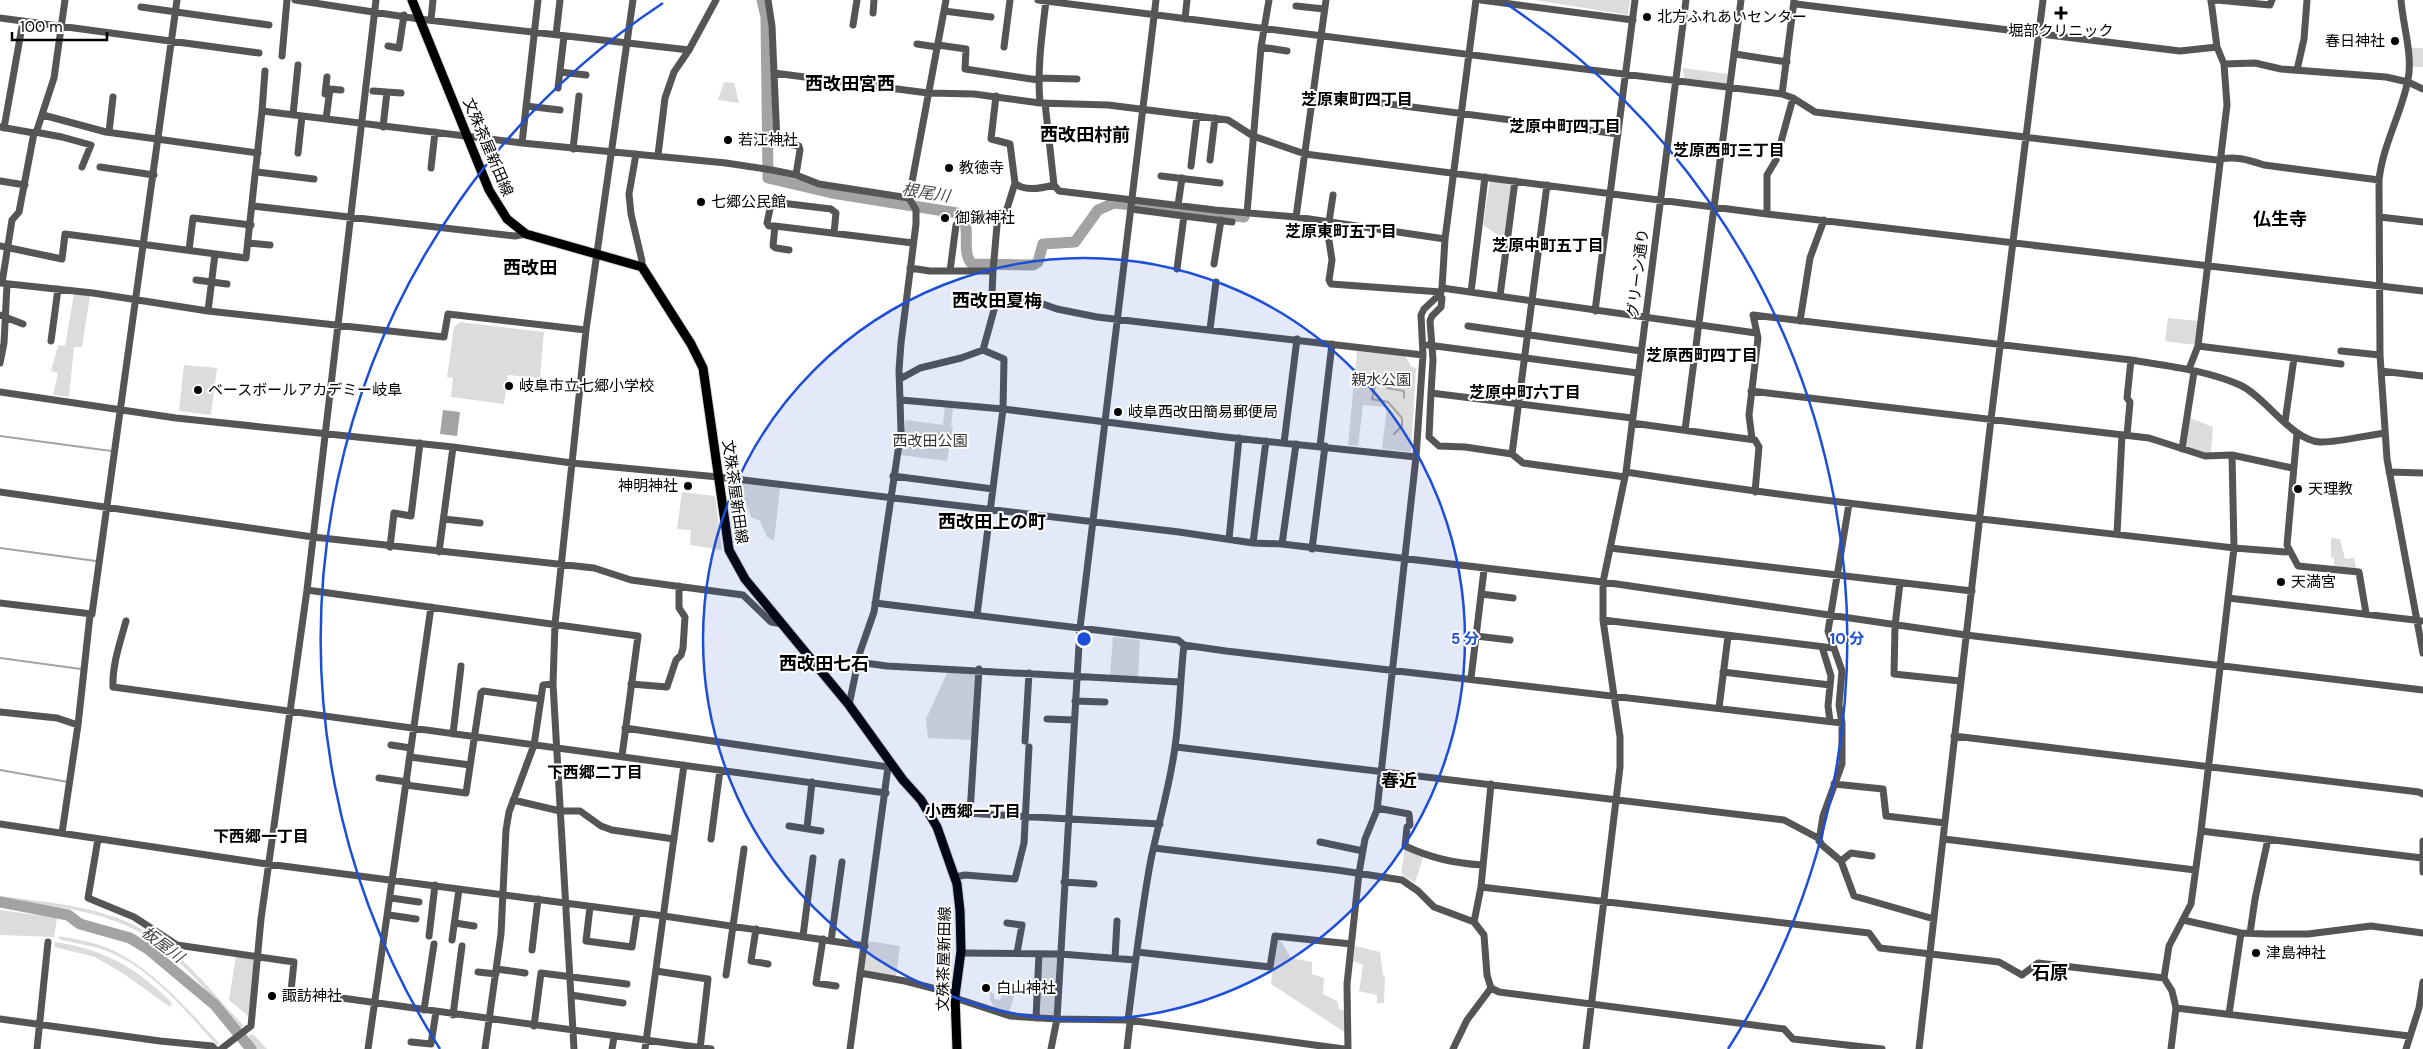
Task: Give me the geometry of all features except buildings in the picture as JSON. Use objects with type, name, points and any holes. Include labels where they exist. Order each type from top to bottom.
[{"type":"main road","name":"文殊茶屋新田線","points":[[412,0],[496,204],[507,219],[526,234],[642,267],[691,344],[703,368],[729,550],[746,579],[849,705],[890,766],[928,812],[937,827],[955,877],[960,911],[960,952],[955,996],[958,1049]]},
{"type":"street","points":[[0,363],[4,343],[2,315],[4,247],[12,220],[19,212],[34,133],[43,115],[54,78],[65,0]]},
{"type":"street","points":[[62,833],[78,725],[90,615],[92,614],[121,410],[177,0]]},
{"type":"street","points":[[282,56],[287,0]]},
{"type":"street","points":[[295,0],[346,3],[375,11],[419,19],[689,50]]},
{"type":"street","points":[[221,1049],[251,1026],[269,863],[307,590],[376,0]]},
{"type":"street","points":[[432,20],[433,0]]},
{"type":"street","points":[[522,143],[538,0]]},
{"type":"street","points":[[556,35],[560,0]]},
{"type":"street","points":[[574,1049],[553,684],[555,624],[586,330],[633,0]]},
{"type":"street","points":[[658,155],[665,98],[674,72],[689,50],[716,0]]},
{"type":"street","points":[[768,0],[772,26],[777,142],[799,146],[796,175]]},
{"type":"street","points":[[853,25],[856,0]]},
{"type":"street","points":[[873,13],[874,0]]},
{"type":"street","points":[[849,705],[857,662],[875,603],[893,476],[902,430],[901,343],[914,243],[916,210],[909,198],[946,0]]},
{"type":"street","points":[[1004,47],[1010,0]]},
{"type":"street","points":[[1038,0],[1080,3],[1154,15],[1782,94],[1793,98],[1815,112],[2027,137],[2221,158],[2227,157],[2264,165],[2379,180]]},
{"type":"street","points":[[1051,1049],[1057,1019],[1080,628],[1156,0]]},
{"type":"street","points":[[1185,18],[1187,0]]},
{"type":"street","points":[[1247,213],[1261,47],[1269,0]]},
{"type":"street","points":[[1296,217],[1326,0]]},
{"type":"street","points":[[1476,0],[1446,239],[1441,307],[1430,321],[1434,360],[1428,437],[1439,446],[1465,447],[1512,454],[1523,464],[1626,474],[1849,504],[2234,548],[2286,552],[2289,549]]},
{"type":"street","points":[[1481,0],[1531,3],[1633,20]]},
{"type":"street","points":[[1595,311],[1635,0]]},
{"type":"street","name":"グリーン通り","points":[[1586,1049],[1617,799],[1621,749],[1603,620],[1603,582],[1626,474],[1686,0]]},
{"type":"street","points":[[1685,430],[1741,0]]},
{"type":"street","points":[[1919,1049],[1991,419],[2043,0]]},
{"type":"street","points":[[2182,449],[2192,371],[2198,346],[2227,105],[2224,64],[2217,47],[2211,1],[2270,5],[2272,0]]},
{"type":"street","points":[[2297,70],[2304,39],[2307,0]]},
{"type":"street","points":[[2400,0],[2410,66],[2408,82],[2381,158],[2379,180],[2380,355],[2389,472],[2420,621],[2423,653]]},
{"type":"street","points":[[1046,1],[1038,79],[1054,185],[1059,191],[1296,217],[1446,239]]},
{"type":"street","points":[[1782,94],[1795,2],[2040,35],[2180,51],[2217,47]]},
{"type":"street","points":[[1296,6],[1324,9]]},
{"type":"street","points":[[141,7],[269,25]]},
{"type":"street","points":[[944,11],[991,17]]},
{"type":"street","points":[[388,46],[400,48],[404,15]]},
{"type":"street","points":[[0,18],[259,53]]},
{"type":"street","points":[[23,21],[1,129],[62,137],[91,146],[82,167]]},
{"type":"street","points":[[558,88],[564,36]]},
{"type":"street","points":[[917,44],[966,49],[965,69],[1038,79],[1077,79]]},
{"type":"street","points":[[1261,47],[1286,51]]},
{"type":"street","points":[[1735,54],[1786,62]]},
{"type":"street","points":[[2224,64],[2255,63],[2297,70],[2386,77],[2408,82],[2423,89]]},
{"type":"street","points":[[293,115],[298,65]]},
{"type":"street","points":[[4,247],[62,260],[65,234],[246,258],[257,172],[265,71]]},
{"type":"street","points":[[560,72],[586,75]]},
{"type":"street","points":[[774,73],[928,93],[996,96],[1043,103],[1074,102],[1215,118],[1228,120],[1253,136],[1306,154],[1485,178],[1610,192],[1767,214],[2208,264],[2423,291]]},
{"type":"street","points":[[324,119],[327,77]]},
{"type":"street","points":[[324,119],[330,89],[341,90]]},
{"type":"street","points":[[373,90],[401,93]]},
{"type":"street","points":[[383,127],[387,92]]},
{"type":"street","points":[[1313,94],[1618,134]]},
{"type":"street","points":[[573,149],[579,96]]},
{"type":"street","points":[[996,96],[991,139],[1010,144],[1015,184],[1006,212],[998,214],[992,294],[997,299],[1007,301],[1032,300],[1057,309],[1119,318],[1423,355]]},
{"type":"street","points":[[109,132],[113,97]]},
{"type":"street","points":[[1767,214],[1767,175],[1776,160],[1793,98]]},
{"type":"street","points":[[526,106],[560,110]]},
{"type":"street","points":[[262,112],[573,149],[658,155],[762,168],[796,175],[819,184],[909,198]]},
{"type":"street","points":[[43,115],[109,132],[258,153]]},
{"type":"street","points":[[298,153],[302,116]]},
{"type":"street","points":[[1190,166],[1197,116]]},
{"type":"street","points":[[1210,160],[1215,118]]},
{"type":"street","points":[[431,168],[436,132]]},
{"type":"street","points":[[636,154],[629,194],[630,214],[642,267]]},
{"type":"street","points":[[100,167],[154,175]]},
{"type":"street","points":[[257,172],[314,179]]},
{"type":"street","points":[[1162,176],[1220,183]]},
{"type":"street","points":[[1178,205],[1182,178]]},
{"type":"street","points":[[1471,292],[1485,178]]},
{"type":"street","points":[[0,181],[25,185]]},
{"type":"street","points":[[1500,296],[1514,181]]},
{"type":"street","points":[[1015,184],[1039,189],[1054,185]]},
{"type":"street","points":[[1512,454],[1547,185]]},
{"type":"street","points":[[1333,196],[1328,222],[1332,260],[1329,280],[1331,284],[1441,292],[1471,292],[1646,319],[1756,333]]},
{"type":"street","points":[[834,233],[836,213],[831,209],[773,202],[771,204],[767,222],[769,226],[914,243]]},
{"type":"street","points":[[253,206],[515,236],[526,234]]},
{"type":"street","points":[[1131,209],[1232,222]]},
{"type":"street","points":[[1177,269],[1184,216]]},
{"type":"street","points":[[2380,217],[2423,222]]},
{"type":"street","points":[[189,250],[193,218],[250,224]]},
{"type":"street","points":[[1214,264],[1221,220]]},
{"type":"street","points":[[1800,321],[1810,258],[1824,220]]},
{"type":"street","points":[[950,271],[956,225]]},
{"type":"street","points":[[775,226],[773,246],[789,250]]},
{"type":"street","points":[[248,243],[270,245]]},
{"type":"street","points":[[208,311],[215,254]]},
{"type":"street","points":[[910,268],[930,271],[993,271]]},
{"type":"street","points":[[196,280],[227,284]]},
{"type":"street","points":[[1210,329],[1216,282]]},
{"type":"street","points":[[3,284],[136,300],[208,311],[444,337],[448,314],[586,330]]},
{"type":"street","points":[[51,341],[58,290]]},
{"type":"street","points":[[1348,1049],[1347,984],[1359,873],[1365,839],[1377,808],[1406,560],[1423,355],[1421,315],[1424,309],[1441,292]]},
{"type":"street","points":[[983,350],[997,299]]},
{"type":"street","points":[[2,315],[22,324]]},
{"type":"street","points":[[1752,439],[1749,415],[1751,391],[1756,369],[1758,338],[1753,315],[2131,360],[2192,371],[2239,385],[2251,392],[2297,433],[2320,442],[2385,432]]},
{"type":"street","points":[[1468,326],[1641,351]]},
{"type":"street","points":[[1284,442],[1297,340]]},
{"type":"street","points":[[1312,549],[1332,344]]},
{"type":"street","points":[[1422,344],[1638,373]]},
{"type":"street","points":[[2198,346],[2341,364]]},
{"type":"street","points":[[900,379],[920,368],[961,358],[983,350],[1004,359],[1002,409],[977,614]]},
{"type":"street","points":[[2342,351],[2380,355]]},
{"type":"street","points":[[2285,422],[2294,358]]},
{"type":"street","points":[[2117,534],[2124,435],[2130,402],[2127,398],[2131,360]]},
{"type":"street","points":[[2381,371],[2423,376]]},
{"type":"street","points":[[1751,391],[2149,438],[2205,456],[2232,455],[2292,468]]},
{"type":"street","points":[[0,392],[176,418],[453,446],[572,462],[718,477],[1093,522],[1253,543],[1282,544],[1484,570],[1603,582],[1896,626],[2423,690]]},
{"type":"street","points":[[1430,393],[1518,403],[1752,439],[1755,440],[1759,447],[1755,492]]},
{"type":"street","points":[[901,400],[1002,409],[1239,438],[1416,457]]},
{"type":"street","points":[[2297,433],[2292,468],[2287,545],[2298,566],[2359,572],[2366,613]]},
{"type":"street","points":[[1229,539],[1239,438]]},
{"type":"street","points":[[1253,543],[1266,441]]},
{"type":"street","points":[[390,547],[394,513],[411,516],[420,443]]},
{"type":"street","points":[[1282,544],[1296,444]]},
{"type":"street","points":[[439,552],[453,446]]},
{"type":"street","points":[[2170,1049],[2176,1008],[2172,991],[2164,978],[2168,946],[2191,904],[2201,831],[2234,548],[2232,455]]},
{"type":"street","points":[[2389,472],[2423,473]]},
{"type":"street","points":[[893,476],[993,489]]},
{"type":"street","points":[[0,492],[390,547],[594,568],[631,580],[743,595],[770,622],[782,624]]},
{"type":"street","points":[[1819,842],[1824,816],[1842,764],[1842,723],[1839,705],[1842,671],[1828,631],[1849,504]]},
{"type":"street","points":[[444,519],[480,523]]},
{"type":"street","points":[[1610,548],[1972,590]]},
{"type":"street","points":[[1471,678],[1484,570]]},
{"type":"street","points":[[1900,583],[1894,674],[1960,682]]},
{"type":"street","points":[[631,684],[667,687],[676,660],[681,655],[683,648],[685,616],[679,608],[679,586]]},
{"type":"street","points":[[307,590],[638,636],[622,756]]},
{"type":"street","points":[[1481,594],[1513,598]]},
{"type":"street","points":[[2228,598],[2366,613],[2420,621]]},
{"type":"street","points":[[0,603],[92,614]]},
{"type":"street","points":[[875,603],[1178,640],[1184,645],[1842,723]]},
{"type":"street","points":[[368,1049],[376,1004],[431,607]]},
{"type":"street","points":[[1603,620],[1833,648]]},
{"type":"street","points":[[126,622],[118,649],[113,687],[886,792]]},
{"type":"street","points":[[1476,636],[1510,640]]},
{"type":"street","points":[[1719,708],[1728,636]]},
{"type":"street","points":[[1127,1049],[1130,1023],[1128,1020],[1136,956],[1154,848],[1176,747],[1179,682],[1184,645]]},
{"type":"street","points":[[1822,647],[1830,668],[1830,721]]},
{"type":"street","points":[[857,662],[887,666],[1179,682]]},
{"type":"street","points":[[453,734],[461,666]]},
{"type":"street","points":[[970,813],[979,670]]},
{"type":"street","points":[[1723,672],[1830,685]]},
{"type":"street","points":[[955,877],[965,875],[1014,878],[1024,843],[1026,816],[1029,673]]},
{"type":"street","points":[[485,1049],[497,971],[506,830],[513,800],[534,745],[543,685],[553,684]]},
{"type":"street","points":[[379,778],[466,793],[481,693],[483,691],[541,699]]},
{"type":"street","points":[[1076,701],[1105,702]]},
{"type":"street","points":[[0,712],[57,718],[78,725]]},
{"type":"street","points":[[1047,719],[1074,720]]},
{"type":"street","points":[[625,728],[890,766],[850,1049]]},
{"type":"street","points":[[1954,736],[2423,794]]},
{"type":"street","points":[[391,745],[411,748]]},
{"type":"street","points":[[1176,747],[1784,820],[1818,838],[1819,842],[1841,861],[1854,896],[1934,919]]},
{"type":"street","points":[[410,757],[470,765]]},
{"type":"street","points":[[646,1045],[684,765]]},
{"type":"street","points":[[711,839],[720,770]]},
{"type":"street","points":[[807,828],[812,782]]},
{"type":"street","points":[[1474,922],[1480,887],[1491,784]]},
{"type":"street","points":[[1834,784],[1883,789],[1886,816],[1945,823]]},
{"type":"street","points":[[513,800],[560,811],[580,811],[601,826],[612,830],[674,839]]},
{"type":"street","points":[[1377,808],[1409,814],[1410,825],[1407,828],[1405,846],[1428,857],[1449,862],[1482,865]]},
{"type":"street","points":[[928,812],[1160,824]]},
{"type":"street","points":[[0,824],[269,863],[460,888],[502,896],[664,916],[865,946]]},
{"type":"street","points":[[789,826],[820,831]]},
{"type":"street","points":[[2201,831],[2422,858]]},
{"type":"street","points":[[98,839],[88,898],[134,917],[177,945],[294,962],[291,991],[614,1036],[646,1045],[711,1049]]},
{"type":"street","points":[[1944,839],[2195,870]]},
{"type":"street","points":[[2250,933],[2268,839]]},
{"type":"street","points":[[2423,841],[2423,872]]},
{"type":"street","points":[[1320,842],[1363,850]]},
{"type":"street","points":[[1154,848],[1402,880],[1418,891],[1434,907],[1474,922],[1482,929],[1487,975],[1491,988],[1499,992],[1784,1029],[1794,1039],[1882,1049]]},
{"type":"street","points":[[726,975],[744,850]]},
{"type":"street","points":[[1841,861],[1851,853],[1872,856]]},
{"type":"street","points":[[803,936],[813,858]]},
{"type":"street","points":[[831,941],[842,862]]},
{"type":"street","points":[[1064,882],[1094,884]]},
{"type":"street","points":[[429,936],[435,885]]},
{"type":"street","points":[[1480,887],[1869,933],[1880,948],[1999,962],[2022,975],[2038,963],[2164,978]]},
{"type":"street","points":[[452,940],[460,888]]},
{"type":"street","points":[[391,898],[418,902]]},
{"type":"street","points":[[532,950],[538,899]]},
{"type":"street","points":[[590,907],[586,941],[632,947],[637,914]]},
{"type":"street","points":[[388,915],[416,919]]},
{"type":"street","points":[[2183,920],[2241,933],[2308,934],[2371,926],[2423,933]]},
{"type":"street","points":[[1114,958],[1117,921]]},
{"type":"street","points":[[454,923],[474,926]]},
{"type":"street","points":[[1008,924],[1022,925],[1017,953]]},
{"type":"street","points":[[756,930],[751,961],[768,964]]},
{"type":"street","points":[[2229,1014],[2241,933]]},
{"type":"street","points":[[960,952],[1061,954],[1114,958],[1136,956],[1270,967],[1275,936],[1351,944]]},
{"type":"street","points":[[822,940],[816,983],[836,986]]},
{"type":"street","points":[[37,1049],[41,1025],[48,942]]},
{"type":"street","points":[[424,1010],[434,944]]},
{"type":"street","points":[[453,1015],[462,946]]},
{"type":"street","points":[[1036,1018],[1039,954]]},
{"type":"street","points":[[656,971],[708,979],[700,1048]]},
{"type":"street","points":[[478,972],[525,973]]},
{"type":"street","points":[[534,1026],[541,973],[570,975],[627,984]]},
{"type":"street","points":[[860,973],[905,981],[955,996],[1010,1016],[1128,1020],[1344,1049]]},
{"type":"street","points":[[2406,1049],[2409,1036],[2421,1008],[2423,982]]},
{"type":"street","points":[[1453,1049],[1467,1020],[1491,988]]},
{"type":"street","points":[[571,995],[623,1003]]},
{"type":"street","points":[[2176,1008],[2409,1036]]},
{"type":"street","points":[[411,1042],[431,1044],[436,1012]]},
{"type":"street","points":[[0,1020],[212,1046],[215,1049]]},
{"type":"street","points":[[612,1049],[614,1036]]},
{"type":"street","points":[[159,1049],[160,1041]]},
{"type":"green space","points":[[1535,0],[1630,0],[1628,15]]},
{"type":"green space","points":[[2411,48],[2423,48],[2423,67],[2413,67]]},
{"type":"green space","points":[[1683,68],[1728,74],[1727,82],[1724,84],[1684,78]]},
{"type":"green space","points":[[724,82],[734,83],[739,103],[718,100]]},
{"type":"green space","points":[[1490,181],[1510,183],[1511,186],[1504,239],[1483,225]]},
{"type":"green space","points":[[74,294],[90,296],[82,347],[74,347],[69,397],[53,395],[58,373],[51,371],[58,345],[65,346]]},
{"type":"green space","points":[[2168,318],[2199,321],[2195,345],[2165,341]]},
{"type":"green space","points":[[460,322],[544,332],[540,378],[508,375],[504,404],[451,397],[453,378],[447,377],[454,327]]},
{"type":"green space","name":"親水公園","points":[[1357,351],[1405,356],[1411,366],[1416,368],[1411,452],[1382,449],[1387,407],[1363,405],[1358,446],[1348,445]]},
{"type":"green space","name":"ベースボールアカデミー岐阜","points":[[184,365],[217,368],[211,415],[179,411]]},
{"type":"green space","name":"西改田公園","points":[[945,406],[953,407],[951,426],[947,426],[953,427],[947,461],[899,455],[906,420],[943,425]]},
{"type":"green space","points":[[2190,418],[2213,427],[2211,453],[2205,454],[2186,448],[2184,445]]},
{"type":"green space","points":[[738,483],[780,488],[774,541],[767,537],[760,521],[751,517]]},
{"type":"green space","points":[[682,492],[715,496],[722,550],[690,545],[691,530],[677,529]]},
{"type":"green space","points":[[2331,538],[2340,539],[2345,559],[2354,558],[2356,568],[2334,567],[2334,558],[2331,557]]},
{"type":"green space","points":[[1113,637],[1140,640],[1138,678],[1110,676]]},
{"type":"green space","points":[[948,671],[977,673],[973,740],[928,738],[926,719]]},
{"type":"green space","points":[[1405,848],[1424,854],[1415,883],[1401,874]]},
{"type":"green space","points":[[0,896],[60,904],[99,912],[119,918],[137,927],[154,937],[178,956],[244,1026],[239,1029],[216,1001],[174,957],[143,934],[112,920],[81,911],[0,899]]},
{"type":"green space","points":[[0,910],[57,918],[54,937],[0,935]]},
{"type":"green space","points":[[59,936],[90,942],[108,948],[140,967],[168,990],[219,1043],[217,1045],[166,991],[137,967],[104,950],[59,939]]},
{"type":"green space","points":[[1279,938],[1291,958],[1312,962],[1312,974],[1324,978],[1323,994],[1337,1001],[1339,1009],[1346,1012],[1346,1033],[1271,984],[1276,942]]},
{"type":"green space","points":[[868,941],[900,946],[896,977],[864,972]]},
{"type":"green space","points":[[55,942],[89,950],[119,962],[133,970],[159,991],[172,1003],[170,1007],[124,974],[95,957],[54,947]]},
{"type":"green space","points":[[1355,946],[1380,952],[1383,975],[1385,976],[1384,1003],[1377,1003],[1377,995],[1359,991],[1363,965],[1353,961]]},
{"type":"green space","points":[[236,956],[255,958],[248,1016],[229,1000]]},
{"type":"green space","points":[[1042,956],[1057,957],[1054,1015],[1039,1014]]},
{"type":"green space","points":[[1007,985],[1014,996],[1009,1013],[994,1008],[990,999],[990,990],[994,995],[994,999],[1000,1000],[1002,995],[1006,996],[1003,993]]},
{"type":"green space","points":[[249,1034],[254,1035],[267,1049],[254,1049],[249,1042]]},
{"type":"shaded area","points":[[443,410],[460,412],[457,436],[440,434]]},
{"type":"waterway","name":"根尾川","points":[[762,0],[766,17],[768,178],[832,193],[957,213],[965,224],[968,258],[972,264],[1033,265],[1038,262],[1043,244],[1075,242],[1098,210],[1114,203],[1244,217]]},
{"type":"waterway","points":[[1394,434],[1402,426],[1402,418],[1388,402],[1372,399],[1376,381],[1382,380],[1387,388],[1404,391],[1404,398]]},
{"type":"waterway","points":[[0,436],[111,451]]},
{"type":"waterway","points":[[0,548],[96,561]]},
{"type":"waterway","points":[[0,658],[81,669]]},
{"type":"waterway","points":[[0,770],[68,782]]},
{"type":"waterway","name":"板屋川","points":[[0,902],[68,915],[80,924],[130,938],[148,949],[215,1005],[251,1049]]},
{"type":"place","name":"堀部クリニック","points":[[2061,13]]},
{"type":"place","name":"北方ふれあいセンター","points":[[1647,17]]},
{"type":"place","name":"春日神社","points":[[2395,41]]},
{"type":"place","name":"若江神社","points":[[728,140]]},
{"type":"place","name":"教徳寺","points":[[949,168]]},
{"type":"place","name":"七郷公民館","points":[[701,202]]},
{"type":"place","name":"御鍬神社","points":[[945,218]]},
{"type":"place","name":"岐阜市立七郷小学校","points":[[509,386]]},
{"type":"place","name":"ベースボールアカデミー岐阜","points":[[198,390]]},
{"type":"place","name":"岐阜西改田簡易郵便局","points":[[1118,412]]},
{"type":"place","name":"神明神社","points":[[688,486]]},
{"type":"place","name":"天理教","points":[[2298,489]]},
{"type":"place","name":"天満宮","points":[[2281,582]]},
{"type":"place","name":"津島神社","points":[[2256,953]]},
{"type":"place","name":"白山神社","points":[[986,988]]},
{"type":"place","name":"諏訪神社","points":[[272,996]]},
{"type":"district","name":"西改田宮西","points":[[850,84]]},
{"type":"district","name":"芝原東町四丁目","points":[[1357,99]]},
{"type":"district","name":"芝原中町四丁目","points":[[1565,126]]},
{"type":"district","name":"西改田村前","points":[[1085,135]]},
{"type":"district","name":"芝原西町三丁目","points":[[1729,150]]},
{"type":"district","name":"仏生寺","points":[[2280,219]]},
{"type":"district","name":"芝原東町五丁目","points":[[1341,231]]},
{"type":"district","name":"芝原中町五丁目","points":[[1548,245]]},
{"type":"district","name":"西改田","points":[[530,268]]},
{"type":"district","name":"西改田夏梅","points":[[997,301]]},
{"type":"district","name":"芝原西町四丁目","points":[[1702,355]]},
{"type":"district","name":"芝原中町六丁目","points":[[1525,392]]},
{"type":"district","name":"西改田上の町","points":[[992,522]]},
{"type":"district","name":"西改田七石","points":[[824,664]]},
{"type":"district","name":"下西郷二丁目","points":[[595,772]]},
{"type":"district","name":"春近","points":[[1399,781]]},
{"type":"district","name":"小西郷一丁目","points":[[973,811]]},
{"type":"district","name":"下西郷一丁目","points":[[261,836]]},
{"type":"district","name":"石原","points":[[2050,973]]}]
